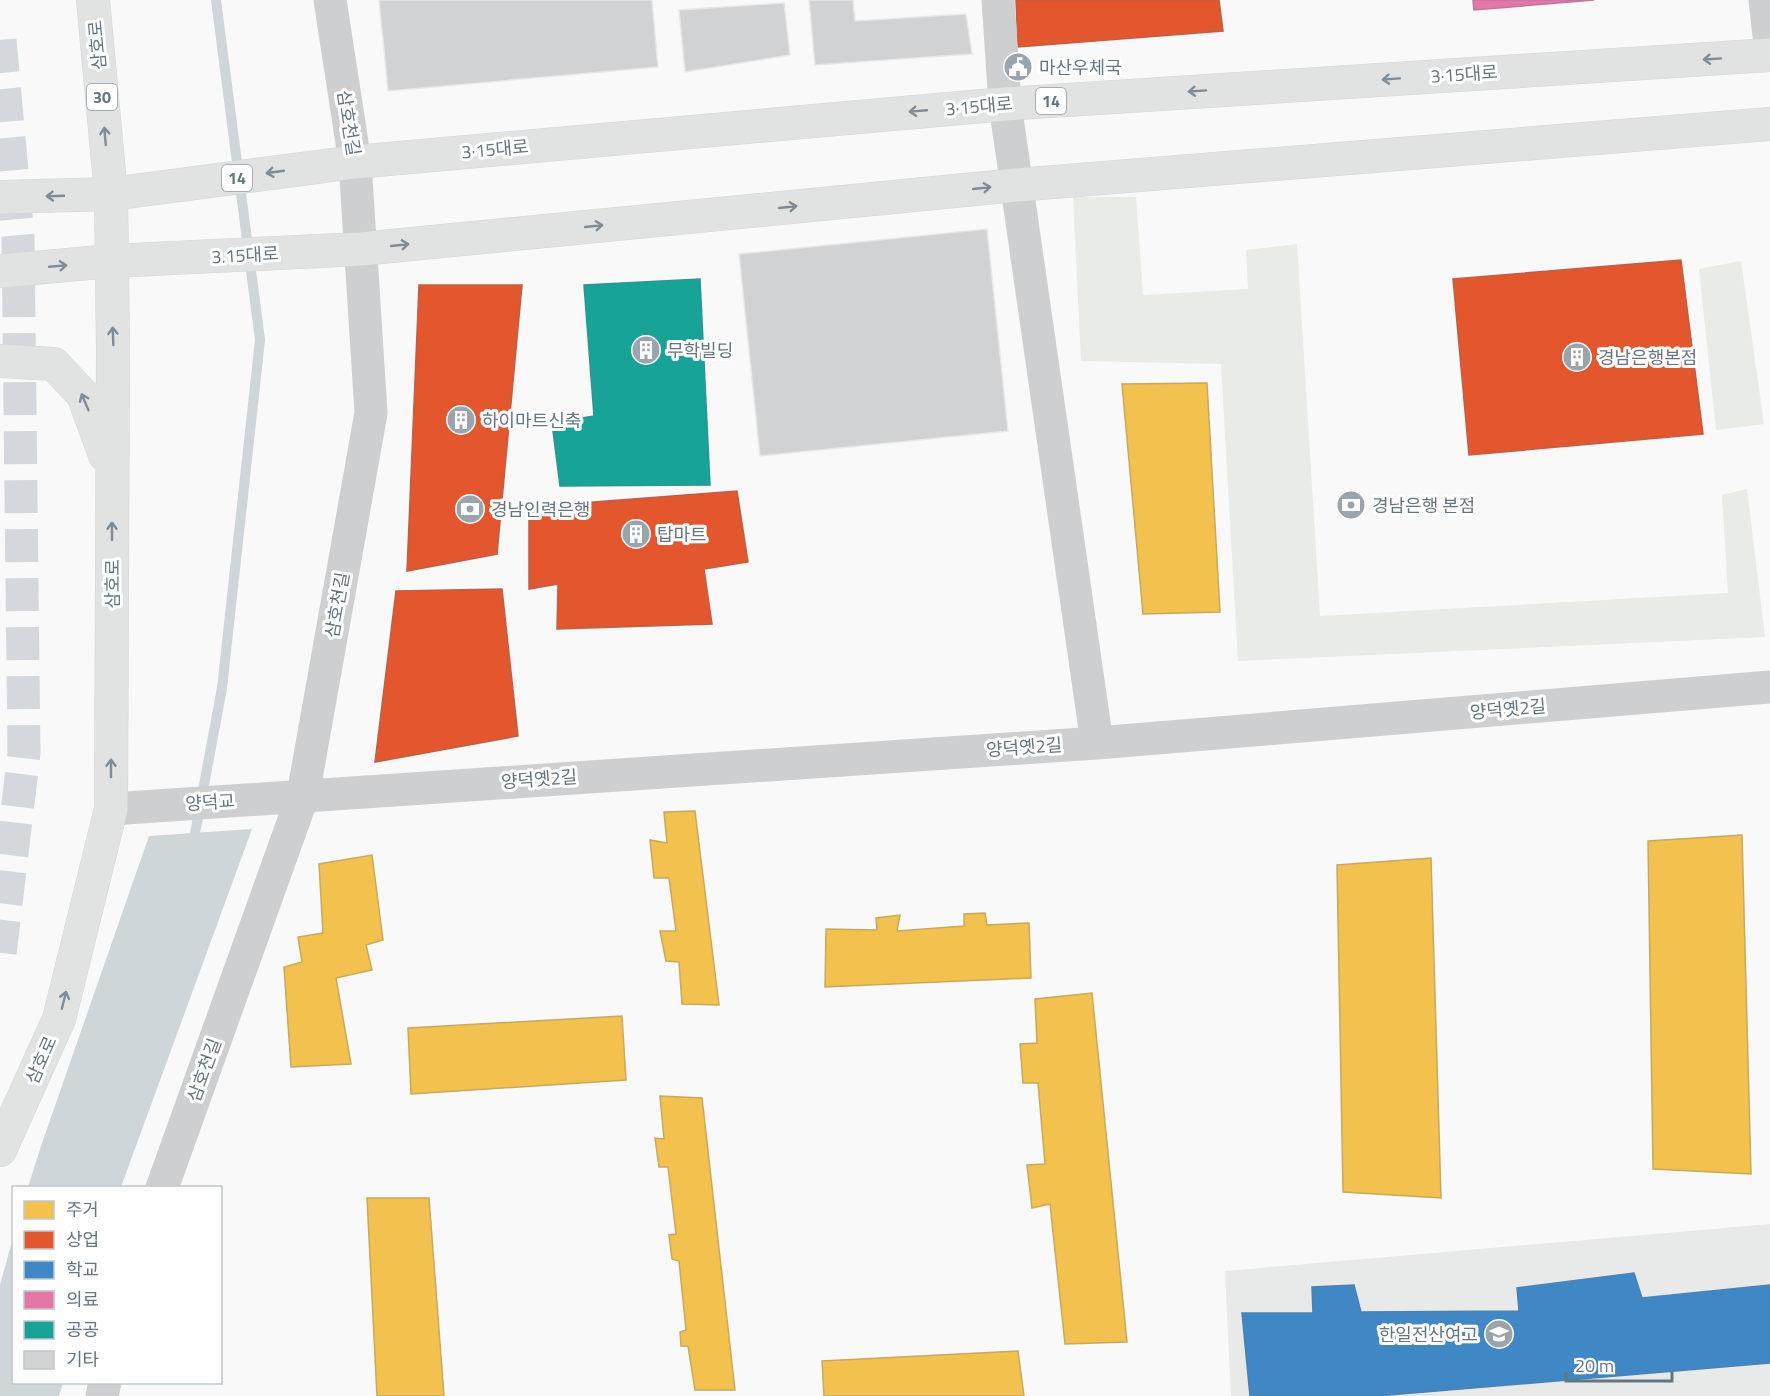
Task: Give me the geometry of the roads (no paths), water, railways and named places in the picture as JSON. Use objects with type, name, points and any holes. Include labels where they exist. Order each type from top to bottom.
[{"type":"main road","name":"삼호로","points":[[0,1150],[59,1019],[111,809],[113,350],[111,261],[126,192],[93,0]]},
{"type":"main road","name":"3·15대로","points":[[344,163],[1005,104],[1770,55]]},
{"type":"main road","points":[[351,250],[1016,185],[1770,124]]},
{"type":"main road","name":"14","points":[[0,197],[126,192],[344,163]]},
{"type":"main road","name":"3.15대로","points":[[111,261],[351,250]]},
{"type":"main road","points":[[0,271],[111,261]]},
{"type":"main road","points":[[0,361],[54,364],[83,395],[113,477]]},
{"type":"street","name":"삼호천길","points":[[163,1186],[290,796],[371,413],[351,250],[330,0]]},
{"type":"street","points":[[998,0],[1005,104],[1097,742]]},
{"type":"street","points":[[1765,0],[1770,45]]},
{"type":"street","name":"양덕옛2길","points":[[290,796],[1097,742],[1770,687]]},
{"type":"street","name":"양덕교","points":[[111,809],[290,796]]},
{"type":"waterway","points":[[193,844],[222,688],[260,340],[216,0]]},
{"type":"tunnel","points":[[0,40],[18,237],[24,753],[0,954]]},
{"type":"place","name":"마산우체국","points":[[1018,67]]},
{"type":"place","name":"무학빌딩","points":[[646,350]]},
{"type":"place","name":"경남은행본점","points":[[1577,357]]},
{"type":"place","name":"하이마트신축","points":[[461,420]]},
{"type":"place","name":"경남은행 본점","points":[[1351,505]]},
{"type":"place","name":"경남인력은행","points":[[470,509]]},
{"type":"place","name":"탑마트","points":[[636,534]]},
{"type":"place","name":"한일전산여고","points":[[1499,1334]]}]
